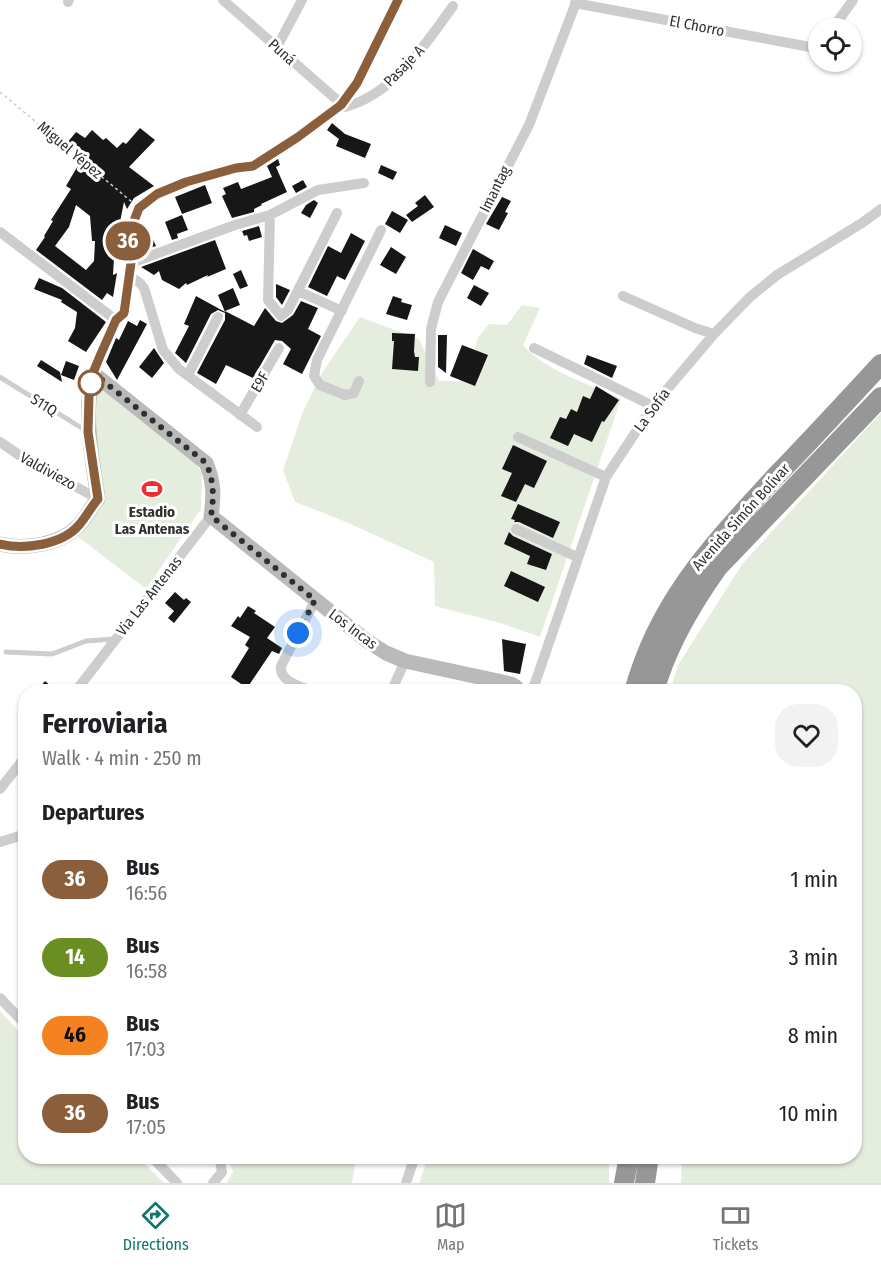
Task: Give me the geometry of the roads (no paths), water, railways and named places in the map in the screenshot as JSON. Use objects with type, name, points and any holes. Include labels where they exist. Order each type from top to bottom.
[{"type":"highway","name":"Avenida Simón Bolívar","points":[[636,684],[642,660],[661,623],[694,569],[714,544],[881,364]]},
{"type":"highway","name":"Avenida Simón Bolívar","points":[[656,684],[660,670],[698,595],[718,567],[881,398]]},
{"type":"highway","points":[[624,1183],[628,1164]]},
{"type":"highway","points":[[645,1183],[648,1164]]},
{"type":"street","name":"Puná","points":[[223,0],[341,105]]},
{"type":"street","points":[[277,48],[302,0]]},
{"type":"street","points":[[0,544],[9,547],[49,544],[77,527],[98,499],[88,432],[89,396],[93,373],[116,320],[124,313],[131,263],[128,236],[139,208],[157,194],[186,182],[236,168],[253,166],[298,137],[341,105],[357,83],[398,0]]},
{"type":"street","points":[[840,18],[853,0]]},
{"type":"street","name":"El Chorro","points":[[576,2],[808,47]]},
{"type":"street","name":"Imantag","points":[[430,381],[431,329],[438,302],[529,124],[576,2]]},
{"type":"street","name":"Pasaje A","points":[[341,105],[347,107],[365,99],[394,79],[423,48],[453,6]]},
{"type":"street","points":[[131,263],[235,225],[270,215],[318,190],[364,183]]},
{"type":"street","name":"La Sofía","points":[[535,684],[606,477],[653,406],[714,334],[750,297],[777,275],[881,209]]},
{"type":"street","points":[[270,215],[268,300],[281,316],[288,310],[337,213]]},
{"type":"street","points":[[359,381],[354,393],[345,395],[321,386],[314,375],[317,360],[381,230]]},
{"type":"street","points":[[0,232],[116,320]]},
{"type":"street","points":[[130,276],[144,288],[166,354],[179,369],[258,427]]},
{"type":"street","points":[[298,291],[342,311]]},
{"type":"street","points":[[623,296],[714,334]]},
{"type":"street","points":[[188,375],[218,317]]},
{"type":"street","name":"E9F","points":[[240,415],[279,348]]},
{"type":"street","points":[[534,348],[653,406]]},
{"type":"street","points":[[93,373],[206,463],[212,477],[214,495],[211,516]]},
{"type":"street","points":[[518,437],[606,477]]},
{"type":"street","name":"Valdiviezo","points":[[0,442],[98,499]]},
{"type":"street","name":"Los Incas","points":[[211,516],[367,641],[386,653],[405,661],[511,684]]},
{"type":"street","name":"Via Las Antenas","points":[[81,684],[211,516]]},
{"type":"street","points":[[516,529],[577,557]]},
{"type":"street","points":[[296,684],[283,678],[280,673],[281,666],[315,600]]},
{"type":"street","points":[[395,684],[405,661]]},
{"type":"street","points":[[0,789],[18,766]]},
{"type":"street","points":[[0,842],[18,836]]},
{"type":"street","points":[[0,998],[18,1016]]},
{"type":"street","points":[[159,1164],[177,1183]]},
{"type":"street","points":[[213,1183],[222,1172],[220,1164]]},
{"type":"street","points":[[406,1183],[412,1164]]},
{"type":"lane","name":"S11Q","points":[[0,377],[88,432]]},
{"type":"lane","points":[[6,652],[52,654],[86,641],[116,639]]},
{"type":"place","name":"Estadio Las Antenas","points":[[152,489]]}]
